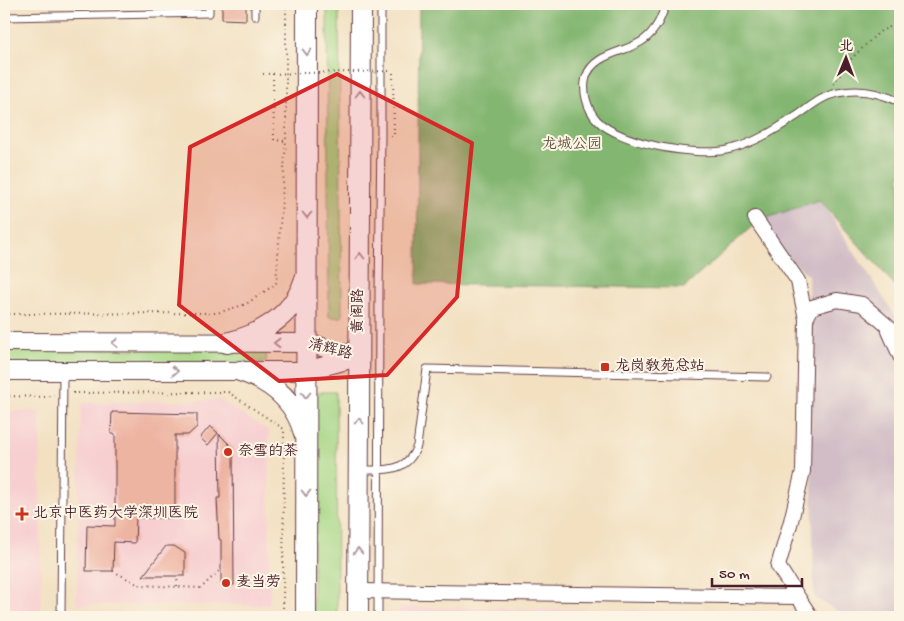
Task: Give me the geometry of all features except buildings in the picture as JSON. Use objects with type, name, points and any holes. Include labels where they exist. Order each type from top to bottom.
[{"type":"main road","points":[[306,617],[307,4]]},
{"type":"main road","name":"黄阁路","points":[[358,617],[358,591],[368,470],[359,357],[361,4]]},
{"type":"main road","points":[[228,343],[262,331],[275,322],[296,299],[306,272]]},
{"type":"main road","points":[[240,372],[259,377],[286,400],[296,413],[306,444]]},
{"type":"street","points":[[755,218],[798,281],[806,319],[803,471],[792,521],[778,566],[811,617]]},
{"type":"street","points":[[806,319],[812,307],[837,300],[862,304],[900,338]]},
{"type":"street","points":[[887,325],[900,356]]},
{"type":"street","name":"清辉路","points":[[4,342],[307,343],[359,357]]},
{"type":"street","name":"清辉路","points":[[4,371],[306,371],[359,357]]},
{"type":"street","points":[[358,591],[798,597]]},
{"type":"lane","points":[[4,17],[210,13],[209,4]]},
{"type":"lane","points":[[254,4],[254,16]]},
{"type":"lane","points":[[378,617],[378,591],[368,470],[378,291],[381,4]]},
{"type":"lane","points":[[666,4],[654,31],[644,40],[608,55],[594,65],[586,77],[586,98],[590,110],[598,121],[624,137],[653,146],[677,150],[728,150],[753,142],[826,96],[839,92],[862,92],[882,95],[900,102]]},
{"type":"lane","points":[[368,470],[402,466],[413,457],[417,446],[427,369],[767,377]]},
{"type":"lane","points":[[61,617],[63,371]]},
{"type":"path","points":[[4,314],[217,313],[246,304],[276,284],[286,141],[286,4]]},
{"type":"path","points":[[826,96],[849,61],[879,32],[900,22]]},
{"type":"path","points":[[263,74],[393,71],[394,136],[381,136]]},
{"type":"path","points":[[273,74],[274,140],[286,141]]},
{"type":"path","points":[[4,396],[46,397],[64,393],[228,392],[284,429],[282,617]]},
{"type":"path","points":[[113,571],[139,585],[201,588],[221,569]]},
{"type":"path","points":[[177,587],[178,576]]},
{"type":"highlighted area","points":[[337,74],[472,143],[457,297],[387,375],[279,381],[179,305],[190,147]]},
{"type":"shaded area","points":[[803,173],[894,314],[900,318],[900,617],[847,617],[814,597],[808,275],[746,220]]},
{"type":"shaded area","points":[[220,400],[269,431],[270,605],[76,605],[81,403]]},
{"type":"shaded area","name":"北京中医药大学深圳医院","points":[[4,411],[40,411],[41,617],[4,617]]},
{"type":"shaded area","points":[[399,607],[795,612],[799,617],[399,617]]},
{"type":"shaded area","points":[[84,615],[275,617],[84,617]]},
{"type":"green space","points":[[327,4],[339,4],[342,317],[329,317]]},
{"type":"green space","name":"龙城公园","points":[[419,4],[900,4],[900,291],[819,200],[758,221],[684,288],[417,284]]},
{"type":"green space","points":[[4,349],[267,349],[266,362],[4,364]]},
{"type":"green space","points":[[313,392],[336,392],[337,617],[313,617]]},
{"type":"place","name":"龙岗教苑总站","points":[[605,367]]},
{"type":"place","name":"奈雪的茶","points":[[228,452]]},
{"type":"place","name":"北京中医药大学深圳医院","points":[[22,514]]},
{"type":"place","name":"麦当劳","points":[[226,583]]}]
